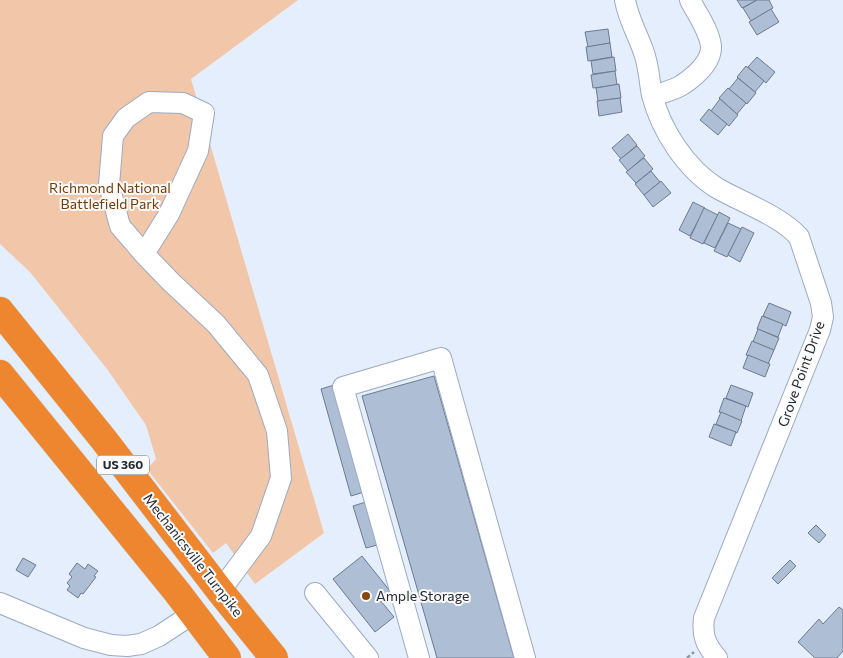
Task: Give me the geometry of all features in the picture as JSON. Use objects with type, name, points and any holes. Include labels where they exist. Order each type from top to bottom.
[{"type":"highway","name":"Mechanicsville Turnpike","points":[[0,311],[104,440],[274,658]]},
{"type":"highway","name":"US 360","points":[[0,374],[194,613],[227,658]]},
{"type":"highway","points":[[177,592],[204,602],[210,601],[220,591]]},
{"type":"highway","points":[[194,613],[209,610],[221,612],[245,622]]},
{"type":"street","name":"Grove Point Drive","points":[[625,0],[626,10],[648,65],[652,96],[664,128],[682,156],[700,175],[716,187],[792,229],[798,237],[821,303],[823,317],[820,330],[704,618],[703,629],[706,642],[717,658]]},
{"type":"street","points":[[652,96],[681,86],[700,70],[709,59],[711,47],[707,33],[690,0]]},
{"type":"street","points":[[144,254],[169,214],[198,151],[204,113],[183,103],[150,102],[126,118],[112,136],[108,185],[120,226],[144,254],[170,282],[216,324],[258,376],[278,431],[281,478],[260,536],[220,591]]},
{"type":"street","points":[[419,658],[343,387],[441,358],[526,658]]},
{"type":"street","points":[[315,593],[368,658]]},
{"type":"street","points":[[0,603],[84,638],[111,645],[127,646],[141,644],[159,636],[194,613]]},
{"type":"green space","name":"Richmond National Battlefield Park","points":[[0,0],[298,0],[191,79],[324,533],[255,584],[226,543],[213,553],[147,469],[156,459],[146,425],[107,369],[30,272],[0,244]]},
{"type":"building","points":[[737,0],[757,0],[742,8]]},
{"type":"building","points":[[757,0],[769,0],[773,8],[751,21],[743,8]]},
{"type":"building","points":[[771,9],[779,22],[757,35],[749,22]]},
{"type":"building","points":[[608,29],[610,43],[588,47],[585,32]]},
{"type":"building","points":[[610,43],[612,57],[588,61],[586,47]]},
{"type":"building","points":[[614,57],[616,71],[593,74],[591,61]]},
{"type":"building","points":[[757,57],[775,72],[766,83],[748,67]]},
{"type":"building","points":[[746,66],[764,81],[755,92],[737,77]]},
{"type":"building","points":[[615,71],[617,85],[593,88],[591,75]]},
{"type":"building","points":[[738,78],[756,93],[747,104],[729,89]]},
{"type":"building","points":[[619,84],[621,98],[598,101],[596,88]]},
{"type":"building","points":[[728,88],[746,103],[737,114],[719,98]]},
{"type":"building","points":[[620,98],[622,112],[599,116],[597,101]]},
{"type":"building","points":[[720,99],[738,115],[729,126],[711,111]]},
{"type":"building","points":[[709,109],[727,124],[718,135],[700,120]]},
{"type":"building","points":[[628,134],[637,145],[621,159],[612,148]]},
{"type":"building","points":[[637,146],[645,156],[628,171],[619,160]]},
{"type":"building","points":[[644,158],[653,169],[636,183],[626,172]]},
{"type":"building","points":[[651,171],[660,182],[644,195],[635,184]]},
{"type":"building","points":[[661,181],[671,193],[653,207],[644,195]]},
{"type":"building","points":[[693,202],[705,208],[690,236],[679,230]]},
{"type":"building","points":[[704,208],[718,215],[703,244],[690,238]]},
{"type":"building","points":[[719,212],[730,218],[715,248],[704,243]]},
{"type":"building","points":[[728,223],[741,229],[727,257],[714,251]]},
{"type":"building","points":[[742,227],[754,233],[740,262],[728,255]]},
{"type":"building","points":[[769,303],[791,312],[786,326],[763,316]]},
{"type":"building","points":[[762,316],[783,324],[778,337],[757,329]]},
{"type":"building","points":[[758,329],[779,338],[774,350],[753,342]]},
{"type":"building","points":[[752,341],[774,350],[768,364],[746,355]]},
{"type":"building","points":[[748,355],[770,364],[765,377],[743,368]]},
{"type":"building","points":[[434,376],[514,658],[437,658],[362,396]]},
{"type":"building","points":[[334,385],[364,492],[351,496],[321,389]]},
{"type":"building","points":[[731,385],[753,393],[748,407],[726,398]]},
{"type":"building","points":[[724,398],[746,406],[741,421],[719,412]]},
{"type":"building","points":[[721,412],[742,421],[737,433],[716,424]]},
{"type":"building","points":[[714,424],[736,432],[731,446],[709,437]]},
{"type":"building","points":[[369,501],[381,544],[366,548],[353,506]]},
{"type":"building","points":[[816,525],[826,535],[819,543],[808,533]]},
{"type":"building","name":"Ample Storage","points":[[362,556],[390,591],[380,600],[394,617],[375,632],[333,579]]},
{"type":"building","points":[[23,558],[36,565],[28,577],[16,570]]},
{"type":"building","points":[[790,560],[796,566],[778,584],[772,578]]},
{"type":"building","points":[[77,563],[85,569],[88,564],[98,571],[94,576],[96,577],[78,598],[67,590],[70,586],[67,583],[72,577],[69,574]]},
{"type":"building","points":[[839,607],[843,610],[843,651],[837,658],[815,658],[798,642],[819,619],[823,624]]},
{"type":"place","name":"Ample Storage","points":[[366,596]]}]
